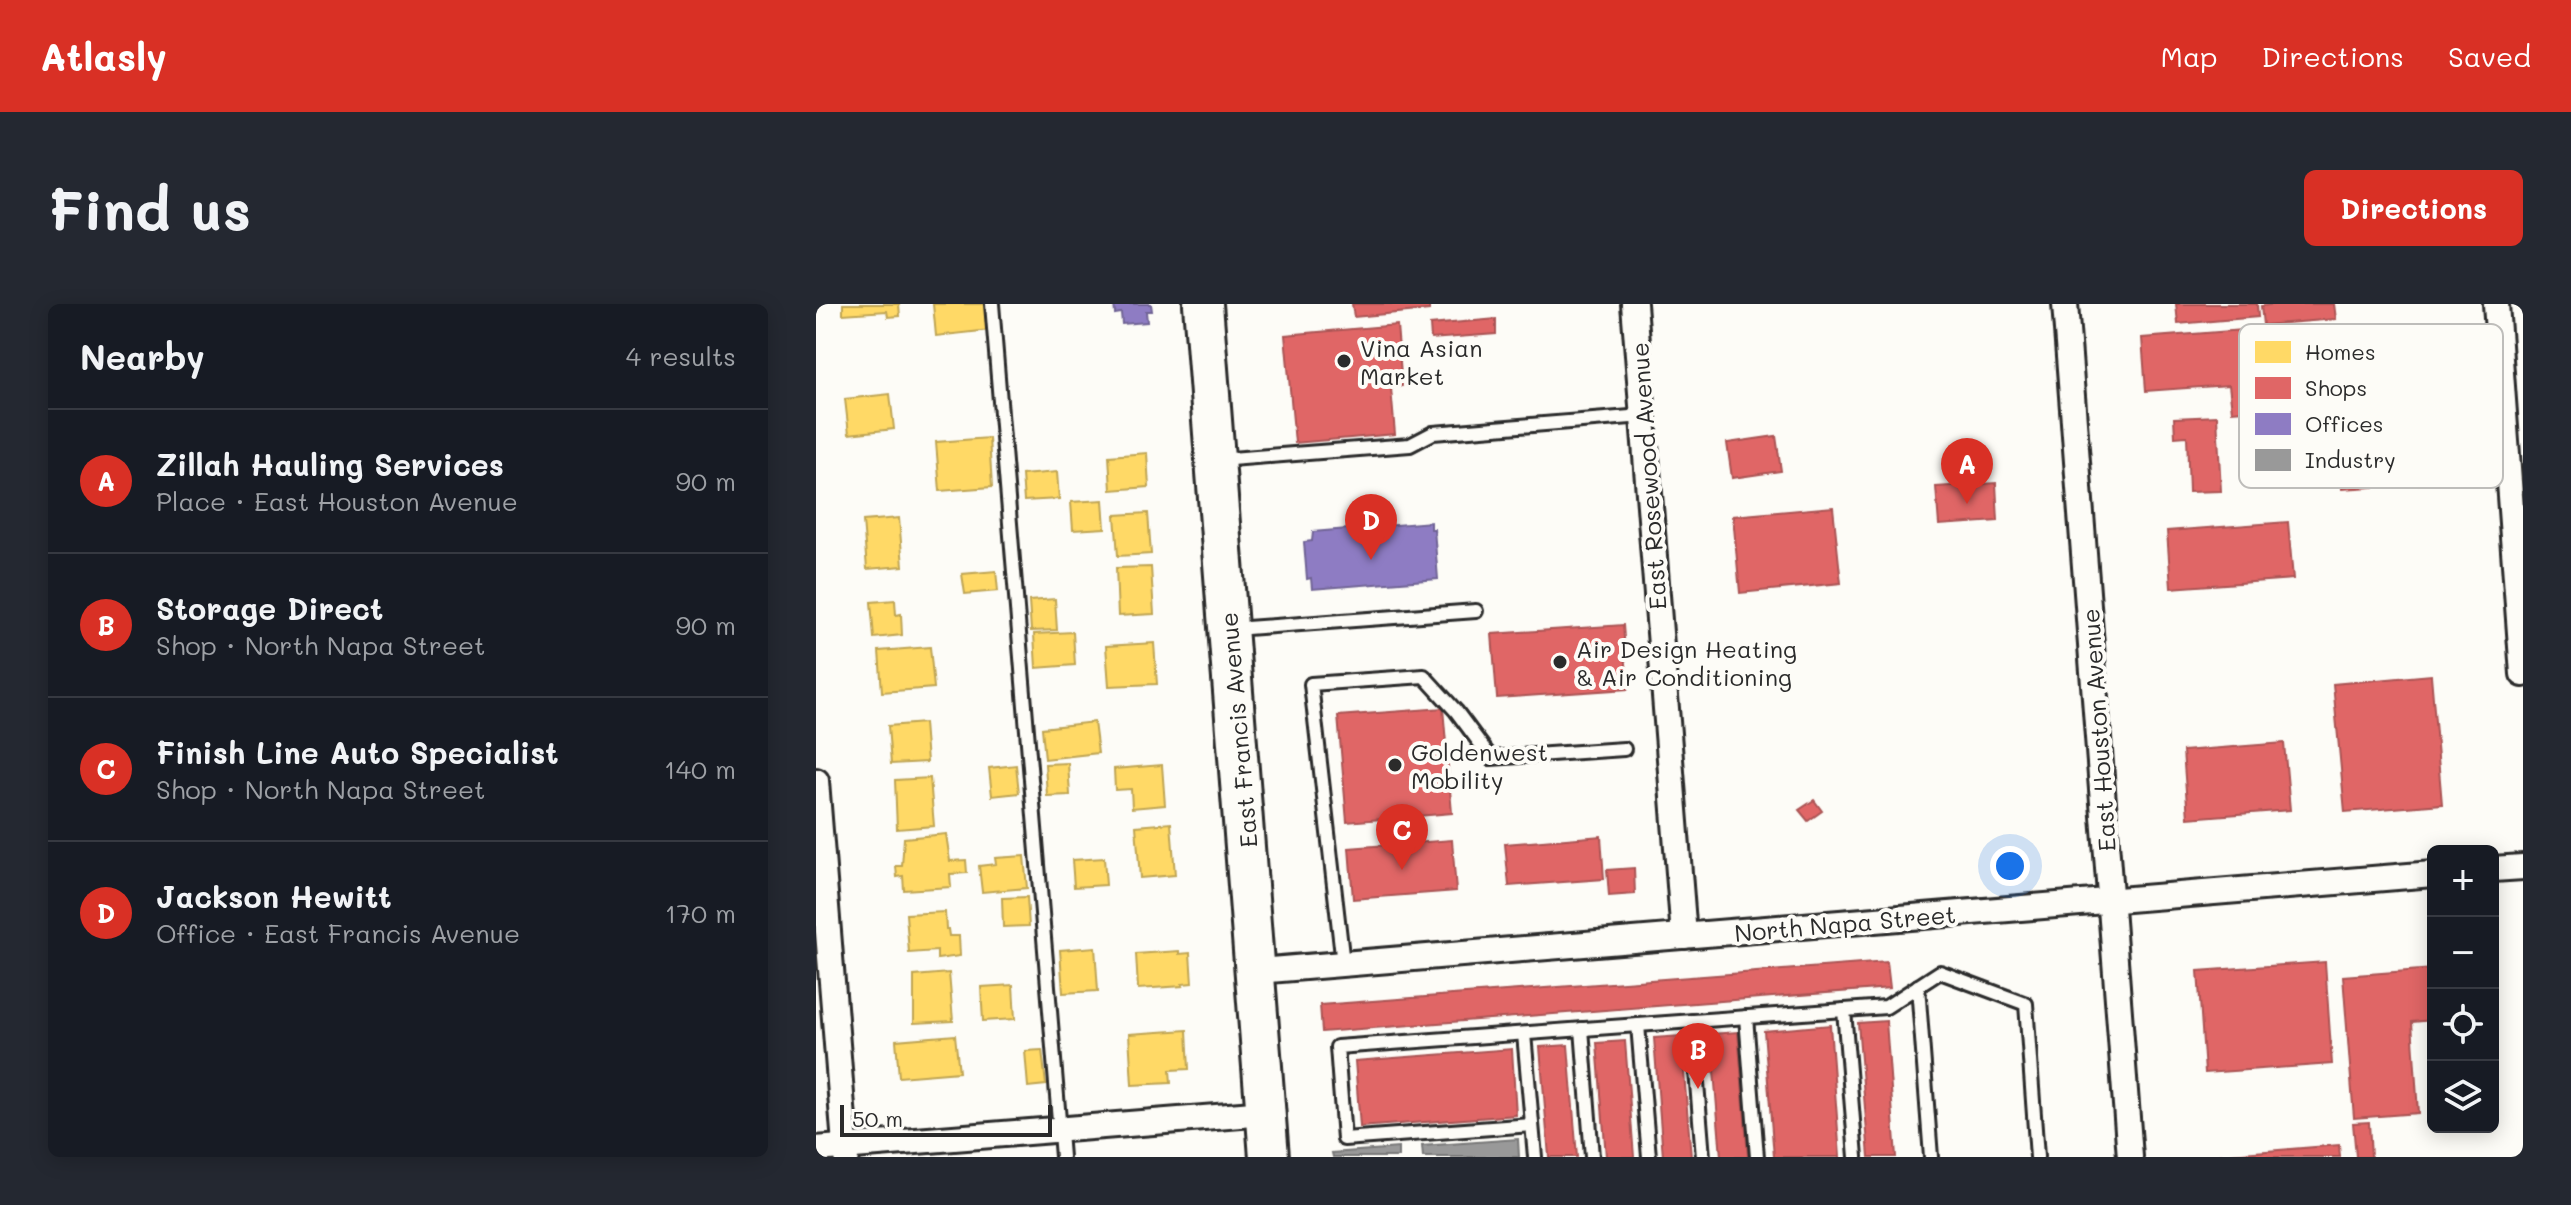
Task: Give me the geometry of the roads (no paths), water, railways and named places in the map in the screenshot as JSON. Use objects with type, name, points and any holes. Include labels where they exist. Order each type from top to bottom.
[{"type":"main road","name":"East Francis Avenue","points":[[1203,304],[1269,1157]]},
{"type":"street","name":"East Rosewood Avenue","points":[[1634,304],[1684,936]]},
{"type":"street","name":"East Houston Avenue","points":[[2065,304],[2130,1157]]},
{"type":"street","points":[[2496,304],[2497,324]]},
{"type":"street","points":[[2503,400],[2523,674]]},
{"type":"street","points":[[816,781],[846,1152]]},
{"type":"street","points":[[2499,869],[2523,867]]},
{"type":"street","name":"North Napa Street","points":[[1257,971],[2427,875]]},
{"type":"street","points":[[816,1149],[846,1152],[1060,1129],[1266,1113]]},
{"type":"lane","points":[[992,304],[1062,1157]]},
{"type":"lane","points":[[1216,461],[1410,445],[1433,433],[1643,416]]},
{"type":"lane","points":[[1230,629],[1476,611]]},
{"type":"lane","points":[[1343,964],[1311,684],[1424,676],[1456,711],[1491,758],[1624,749]]},
{"type":"lane","points":[[1532,1125],[1344,1139],[1337,1047],[1886,1007],[1940,972],[2026,1004],[2037,1157]]},
{"type":"lane","points":[[1918,986],[1931,1157]]},
{"type":"lane","points":[[1844,1010],[1856,1157]]},
{"type":"lane","points":[[1746,1017],[1757,1157]]},
{"type":"lane","points":[[1692,1021],[1703,1157]]},
{"type":"lane","points":[[1638,1025],[1649,1157]]},
{"type":"lane","points":[[1582,1029],[1592,1157]]},
{"type":"lane","points":[[1524,1034],[1535,1157]]},
{"type":"place","name":"Vina Asian Market","points":[[1344,361]]},
{"type":"place","name":"Zillah Hauling Services","points":[[1967,504]]},
{"type":"place","name":"Jackson Hewitt","points":[[1371,560]]},
{"type":"place","name":"Air Design Heating & Air Conditioning","points":[[1560,662]]},
{"type":"place","name":"Goldenwest Mobility","points":[[1395,765]]},
{"type":"place","name":"Finish Line Auto Specialist","points":[[1402,870]]},
{"type":"place","name":"Storage Direct","points":[[1698,1089]]}]
